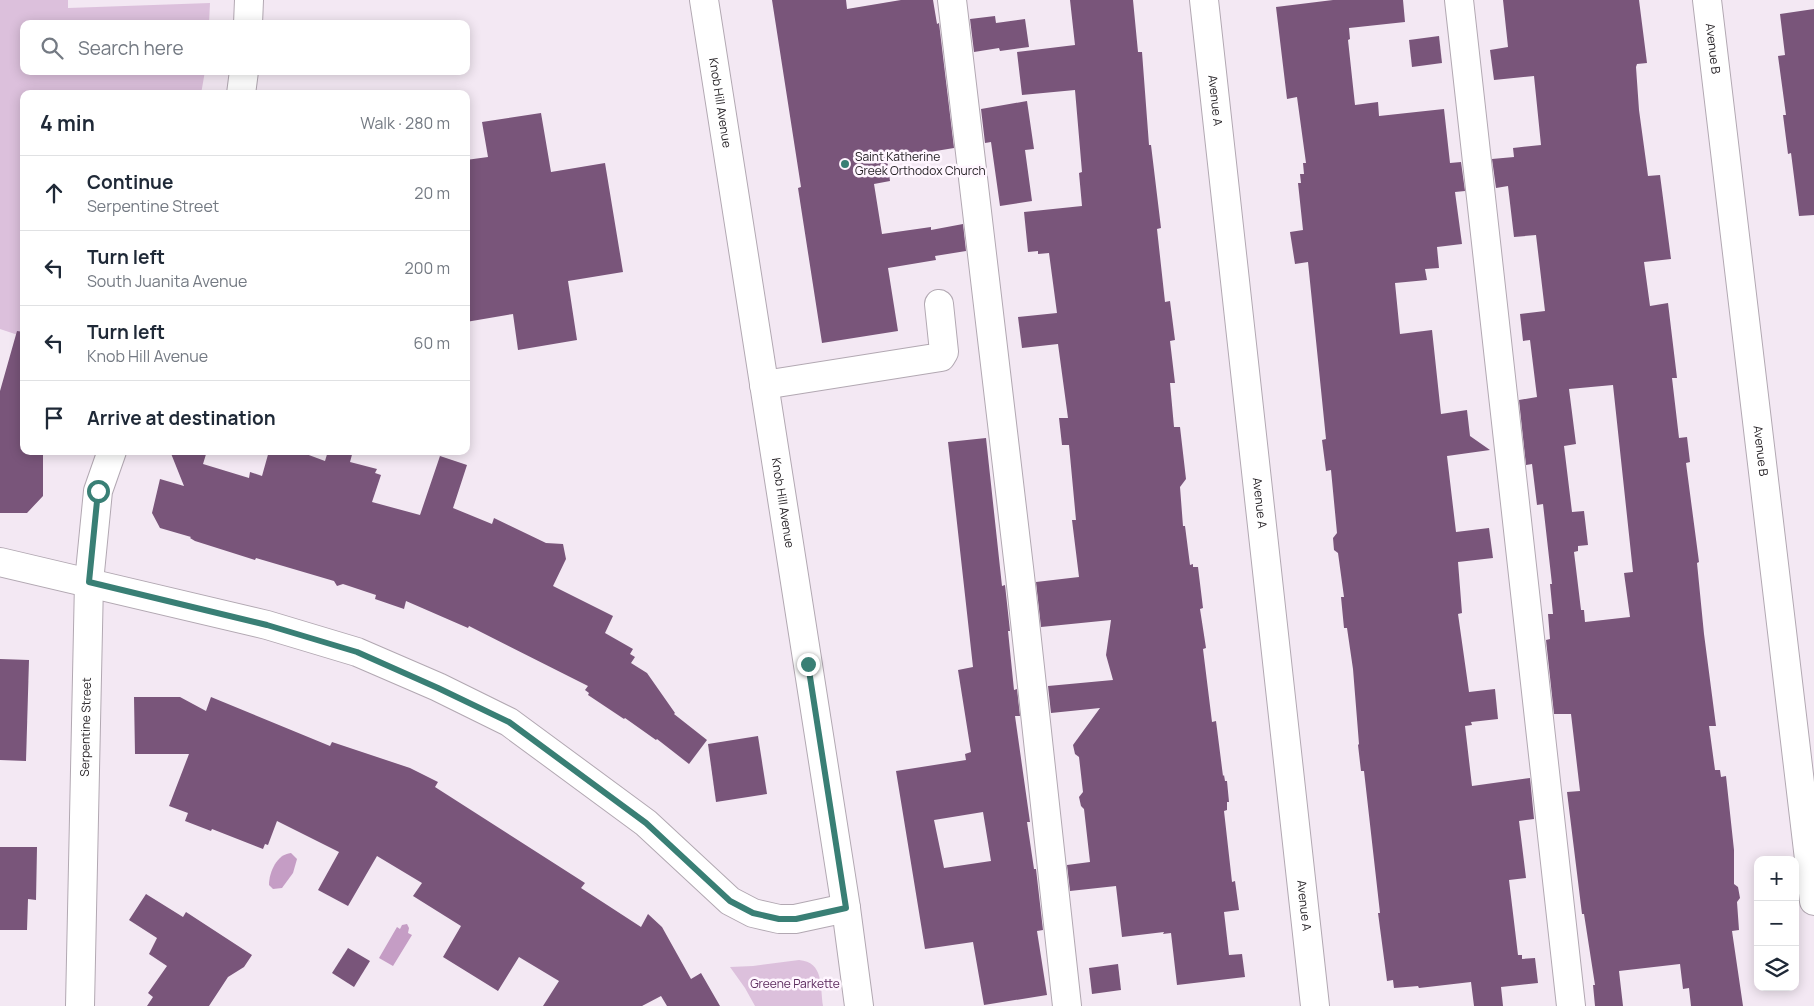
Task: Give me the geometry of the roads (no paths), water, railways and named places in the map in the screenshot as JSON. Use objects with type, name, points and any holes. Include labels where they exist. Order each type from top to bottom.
[{"type":"street","points":[[248,20],[250,0]]},
{"type":"street","name":"Knob Hill Avenue","points":[[704,0],[846,908],[859,1006]]},
{"type":"street","points":[[952,0],[1020,576],[1067,1006]]},
{"type":"street","name":"Avenue A","points":[[1204,0],[1315,1006]]},
{"type":"street","points":[[1459,0],[1571,1006]]},
{"type":"street","name":"Avenue B","points":[[1707,0],[1814,901]]},
{"type":"street","points":[[242,90],[244,75]]},
{"type":"street","points":[[764,384],[941,357],[944,352],[939,304]]},
{"type":"street","name":"Serpentine Street","points":[[80,1006],[89,582],[98,491],[111,455]]},
{"type":"street","points":[[0,562],[267,625],[357,652],[509,722],[646,823],[730,901],[745,909],[753,913],[779,919],[796,919],[846,908]]},
{"type":"place","name":"Saint Katherine Greek Orthodox Church","points":[[845,164]]},
{"type":"park label","name":"Greene Parkette","points":[[795,984]]}]
